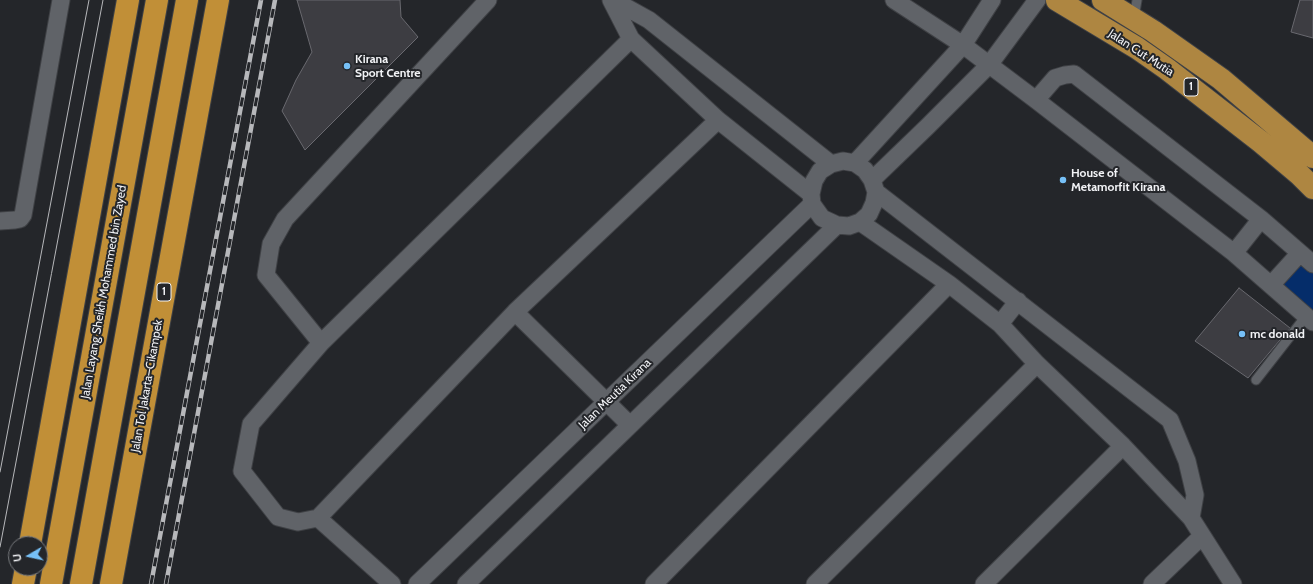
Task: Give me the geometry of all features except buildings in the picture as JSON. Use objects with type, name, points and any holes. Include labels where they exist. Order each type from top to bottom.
[{"type":"highway","points":[[31,536],[128,0]]},
{"type":"highway","name":"Jalan Layang Sheikh Mohammed bin Zayed","points":[[51,584],[157,0]]},
{"type":"highway","points":[[81,584],[187,0]]},
{"type":"highway","name":"Jalan Tol Jakarta–Cikampek","points":[[111,584],[218,0]]},
{"type":"highway","name":"Jalan Cut Mutia","points":[[1057,0],[1137,48],[1167,68],[1299,174],[1313,188]]},
{"type":"highway","name":"Jalan Cut Mutia","points":[[1103,0],[1135,9],[1313,156]]},
{"type":"street","points":[[0,221],[15,220],[23,215],[61,0]]},
{"type":"street","points":[[321,343],[266,275],[271,244],[285,219],[488,0]]},
{"type":"street","points":[[612,0],[631,39],[718,120],[812,199],[822,218],[837,225],[849,226],[860,222],[868,214],[874,203],[874,186],[928,126],[989,65],[1037,0]]},
{"type":"street","points":[[612,0],[649,20],[831,164]]},
{"type":"street","points":[[894,0],[963,45],[1036,100],[1234,254],[1310,319]]},
{"type":"street","points":[[855,163],[963,45],[992,0]]},
{"type":"street","points":[[631,39],[321,343],[251,424],[242,471],[278,517],[298,522],[318,518],[514,312],[718,120]]},
{"type":"street","points":[[1036,100],[1055,78],[1074,74],[1261,219],[1313,264]]},
{"type":"street","points":[[812,199],[814,181],[820,171],[831,164],[843,161],[855,163],[865,170],[874,186],[1170,420],[1187,461],[1195,495],[1191,518]]},
{"type":"street","name":"Jalan Meutia Kirana","points":[[418,584],[606,402],[812,199]]},
{"type":"street","points":[[1234,254],[1261,219]]},
{"type":"street","points":[[860,222],[950,284],[1000,324],[1037,364],[1123,446],[1191,518],[1233,584]]},
{"type":"street","points":[[466,584],[837,225]]},
{"type":"street","points":[[1271,285],[1300,253]]},
{"type":"street","points":[[654,584],[950,284]]},
{"type":"street","points":[[1000,324],[1018,301]]},
{"type":"street","points":[[514,312],[630,425]]},
{"type":"street","points":[[815,584],[1037,364]]},
{"type":"street","points":[[984,584],[1123,446]]},
{"type":"street","points":[[318,518],[392,584]]},
{"type":"street","points":[[1152,584],[1202,536]]},
{"type":"lane","points":[[1256,380],[1310,319]]},
{"type":"shaded area","points":[[1300,253],[1313,264],[1313,324],[1271,285]]},
{"type":"tram line","points":[[0,472],[89,0]]},
{"type":"tram line","points":[[0,547],[103,0]]},
{"type":"railway","points":[[151,584],[261,0]]},
{"type":"railway","points":[[166,584],[275,0]]},
{"type":"place","name":"Kirana Sport Centre","points":[[347,66]]},
{"type":"place","name":"House of Metamorfit Kirana","points":[[1063,180]]},
{"type":"place","name":"mc donald","points":[[1242,334]]}]
